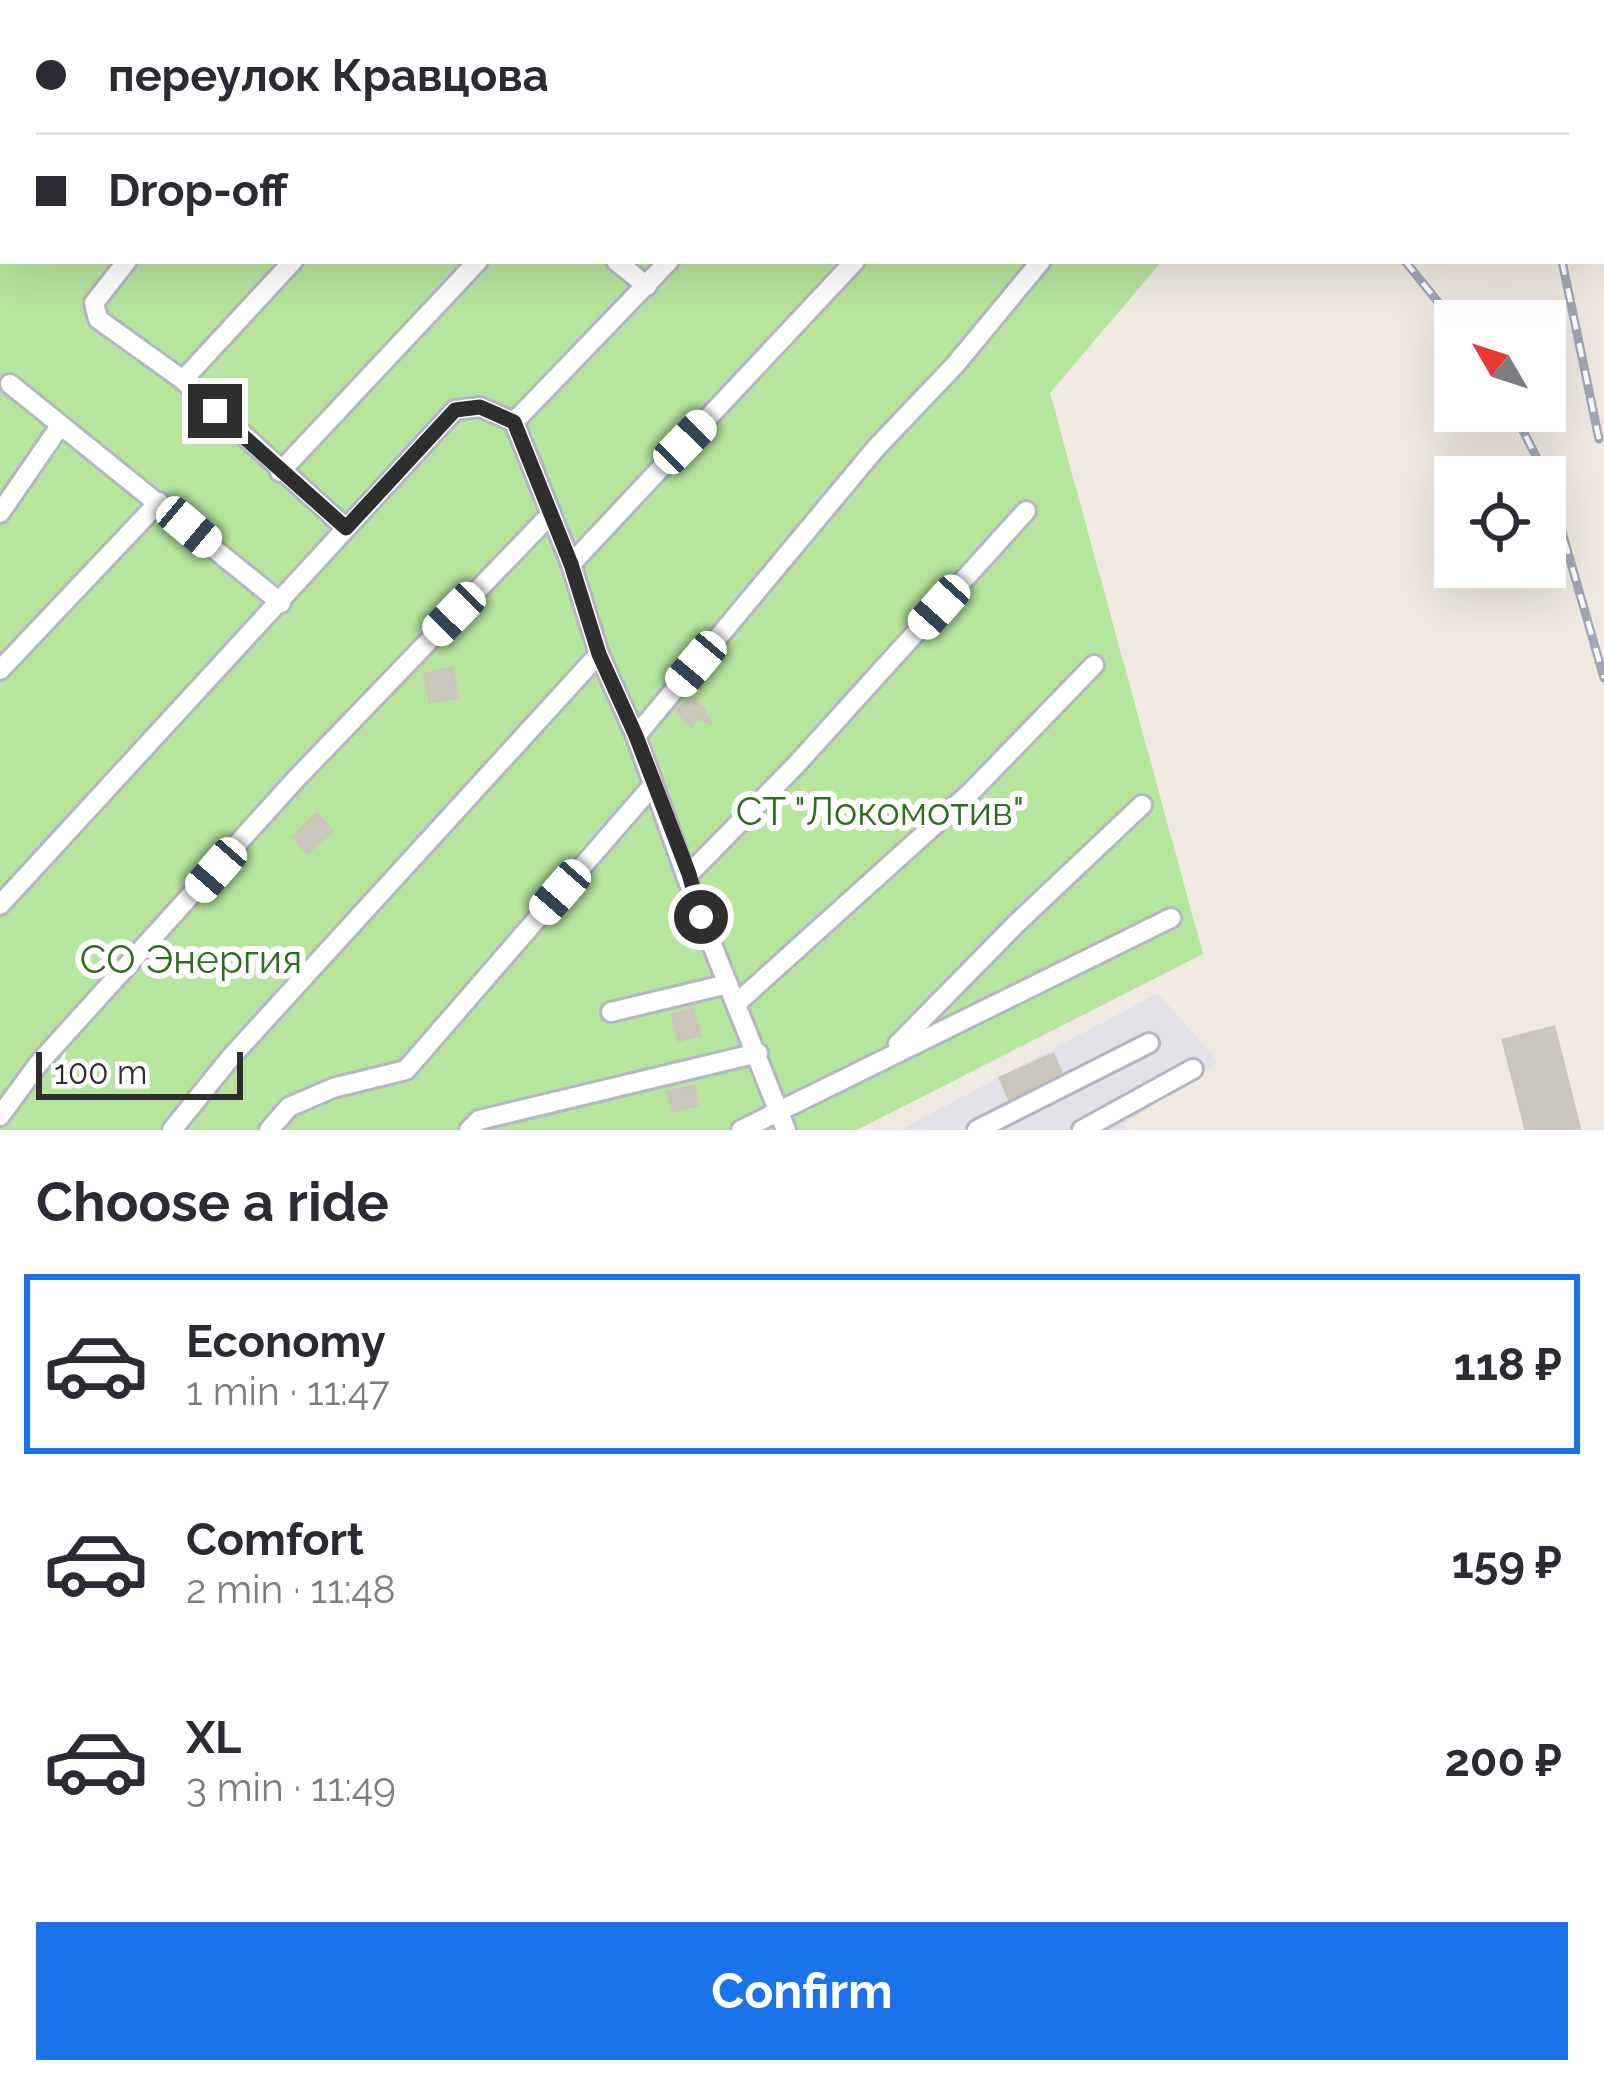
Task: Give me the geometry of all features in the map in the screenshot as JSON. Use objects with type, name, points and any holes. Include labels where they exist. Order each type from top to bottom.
[{"type":"street","points":[[103,264],[103,287]]},
{"type":"street","points":[[124,264],[94,303],[98,319],[183,380],[346,528]]},
{"type":"street","points":[[183,380],[290,264]]},
{"type":"street","points":[[280,472],[475,264]]},
{"type":"street","points":[[620,264],[647,286]]},
{"type":"street","points":[[514,422],[666,264]]},
{"type":"street","points":[[571,564],[852,264]]},
{"type":"street","points":[[636,736],[876,448],[955,365],[1039,264]]},
{"type":"street","points":[[10,384],[280,603]]},
{"type":"street","points":[[0,905],[455,410],[480,407],[514,422],[571,564],[599,654],[636,736],[783,1121]]},
{"type":"street","points":[[0,513],[60,426]]},
{"type":"street","points":[[0,670],[159,502]]},
{"type":"street","points":[[689,874],[795,766],[1026,511]]},
{"type":"street","points":[[0,1116],[39,1064],[295,780],[550,515]]},
{"type":"street","points":[[172,1130],[231,1057],[599,654]]},
{"type":"street","points":[[737,1004],[970,793],[1094,665]]},
{"type":"street","points":[[269,1130],[290,1107],[333,1088],[406,1070],[653,785]]},
{"type":"street","points":[[887,1056],[1142,805]]},
{"type":"street","points":[[741,1130],[783,1121],[887,1056],[1171,918]]},
{"type":"street","points":[[611,1012],[728,985]]},
{"type":"street","points":[[977,1130],[1149,1042]]},
{"type":"street","points":[[469,1130],[479,1120],[758,1053]]},
{"type":"street","points":[[1082,1130],[1193,1070]]},
{"type":"shaded area","points":[[1158,993],[1218,1062],[1124,1124],[1127,1130],[900,1130]]},
{"type":"green space","points":[[0,264],[1159,264],[1050,393],[1203,954],[857,1130],[0,1130]]},
{"type":"building","points":[[452,668],[458,697],[430,702],[424,674]]},
{"type":"building","points":[[693,699],[710,723],[698,718],[691,726],[676,710]]},
{"type":"building","points":[[317,814],[332,831],[307,853],[293,837]]},
{"type":"building","points":[[693,1009],[700,1035],[679,1041],[672,1015]]},
{"type":"building","points":[[1554,1027],[1580,1130],[1526,1130],[1503,1040]]},
{"type":"building","points":[[1053,1054],[1061,1072],[1009,1099],[1000,1078]]},
{"type":"building","points":[[694,1086],[698,1105],[673,1111],[668,1092]]},
{"type":"railway","points":[[1407,264],[1436,300]]},
{"type":"railway","points":[[1563,264],[1599,439]]},
{"type":"railway","points":[[1524,432],[1546,476],[1604,678]]},
{"type":"route","points":[[215,411],[346,528],[455,410],[480,407],[514,422],[571,564],[599,654],[689,874],[701,917]]},
{"type":"park label","name":"СТ \"Локомотив\"","points":[[880,811]]},
{"type":"park label","name":"СО Энергия","points":[[191,959]]}]
